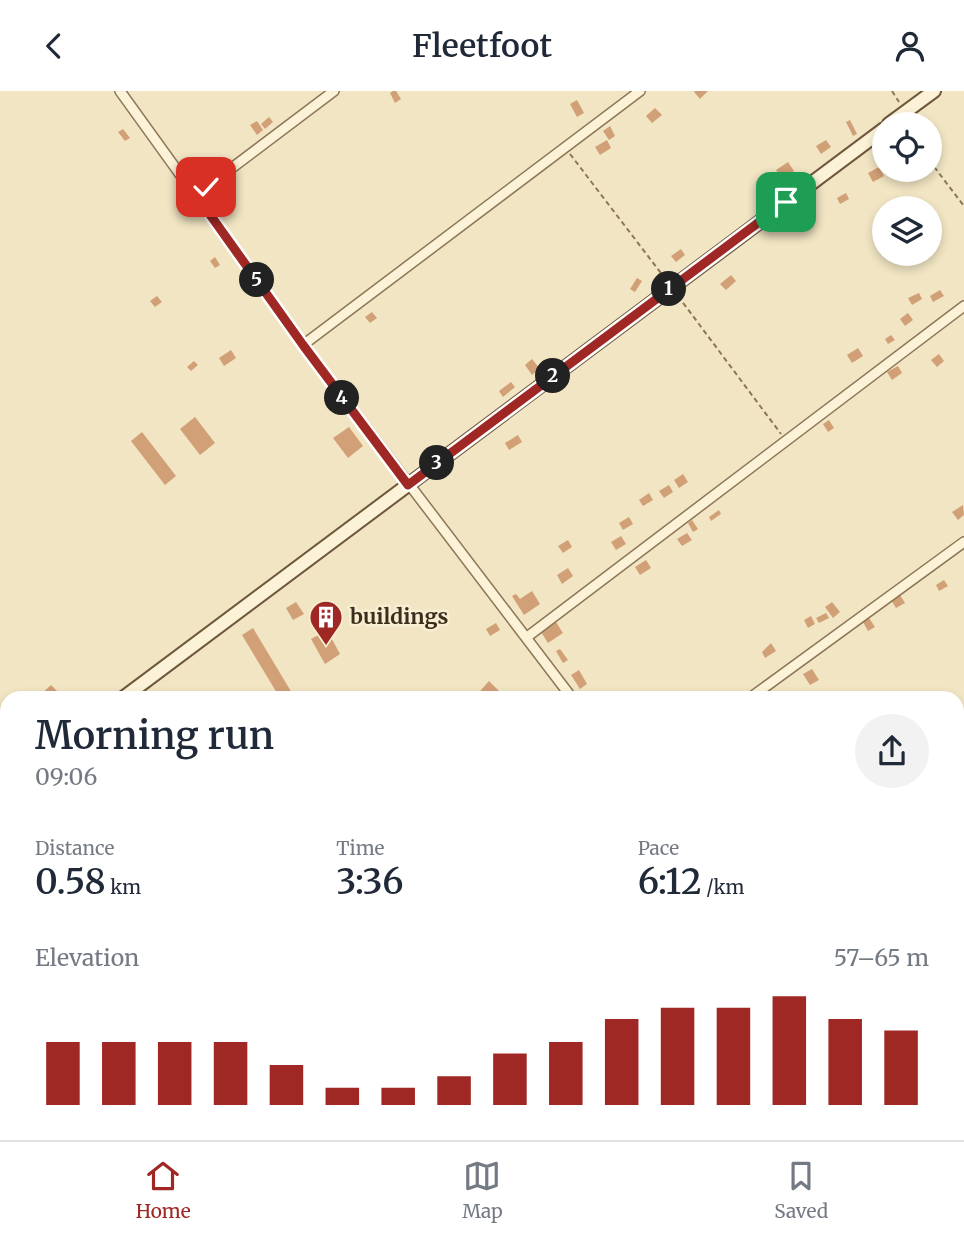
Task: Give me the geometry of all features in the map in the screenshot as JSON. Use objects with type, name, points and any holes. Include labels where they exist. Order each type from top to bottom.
[{"type":"street","points":[[120,91],[303,345],[567,691]]},
{"type":"street","points":[[196,195],[334,91]]},
{"type":"street","points":[[303,345],[640,91]]},
{"type":"street","points":[[905,112],[934,91]]},
{"type":"street","points":[[132,691],[872,137]]},
{"type":"street","points":[[527,637],[964,306]]},
{"type":"street","points":[[760,691],[964,542]]},
{"type":"path","points":[[942,177],[964,206]]},
{"type":"building","points":[[396,91],[401,99],[395,103],[390,93]]},
{"type":"building","points":[[695,91],[708,91],[700,99]]},
{"type":"building","points":[[577,100],[584,113],[577,117],[570,104]]},
{"type":"building","points":[[655,108],[662,115],[652,123],[646,116]]},
{"type":"building","points":[[269,117],[273,122],[265,129],[261,124]]},
{"type":"building","points":[[850,120],[857,134],[853,136],[846,122]]},
{"type":"building","points":[[257,121],[263,130],[257,135],[250,125]]},
{"type":"building","points":[[610,126],[615,136],[609,140],[603,131]]},
{"type":"building","points":[[123,129],[130,138],[125,141],[118,132]]},
{"type":"building","points":[[607,140],[611,148],[600,155],[595,147]]},
{"type":"building","points":[[826,140],[831,147],[821,154],[816,146]]},
{"type":"building","points":[[788,162],[794,171],[783,179],[776,170]]},
{"type":"building","points":[[846,193],[849,199],[840,204],[837,198]]},
{"type":"building","points":[[681,249],[685,255],[676,262],[671,256]]},
{"type":"building","points":[[215,257],[220,265],[215,268],[210,261]]},
{"type":"building","points":[[731,275],[736,281],[726,290],[720,284]]},
{"type":"building","points":[[637,278],[642,281],[635,292],[630,289]]},
{"type":"building","points":[[940,290],[944,296],[933,302],[930,296]]},
{"type":"building","points":[[919,293],[922,299],[912,305],[908,298]]},
{"type":"building","points":[[157,296],[162,302],[155,307],[150,301]]},
{"type":"building","points":[[372,312],[377,318],[370,323],[365,317]]},
{"type":"building","points":[[908,313],[913,320],[905,326],[900,319]]},
{"type":"building","points":[[891,335],[895,340],[888,344],[885,339]]},
{"type":"building","points":[[858,348],[863,356],[852,363],[847,355]]},
{"type":"building","points":[[231,350],[236,358],[224,366],[219,358]]},
{"type":"building","points":[[939,354],[944,361],[937,367],[931,360]]},
{"type":"building","points":[[532,359],[540,369],[532,375],[525,365]]},
{"type":"building","points":[[194,361],[198,365],[191,371],[187,367]]},
{"type":"building","points":[[898,366],[902,373],[892,380],[887,372]]},
{"type":"building","points":[[511,382],[515,387],[503,397],[499,391]]},
{"type":"building","points":[[195,417],[215,443],[200,455],[180,429]]},
{"type":"building","points":[[829,420],[834,428],[828,432],[823,424]]},
{"type":"building","points":[[349,427],[363,446],[348,458],[333,438]]},
{"type":"building","points":[[142,432],[176,476],[165,485],[131,441]]},
{"type":"building","points":[[518,435],[522,442],[509,450],[505,443]]},
{"type":"building","points":[[683,474],[688,482],[679,488],[674,480]]},
{"type":"building","points":[[669,485],[673,492],[664,498],[659,491]]},
{"type":"building","points":[[649,493],[653,500],[643,506],[639,500]]},
{"type":"building","points":[[963,505],[964,515],[958,520],[952,512]]},
{"type":"building","points":[[719,510],[721,514],[711,521],[709,517]]},
{"type":"building","points":[[629,517],[633,524],[623,530],[619,523]]},
{"type":"building","points":[[692,520],[698,529],[693,532],[688,523]]},
{"type":"building","points":[[687,533],[692,540],[682,546],[677,539]]},
{"type":"building","points":[[621,536],[626,544],[616,550],[611,542]]},
{"type":"building","points":[[568,540],[572,547],[563,553],[558,546]]},
{"type":"building","points":[[646,560],[651,568],[640,575],[635,567]]},
{"type":"building","points":[[568,568],[573,576],[562,584],[557,575]]},
{"type":"building","points":[[944,580],[948,586],[939,591],[936,585]]},
{"type":"building","points":[[532,591],[540,604],[524,615],[512,596],[516,594],[520,599]]},
{"type":"building","points":[[900,595],[905,603],[896,608],[891,600]]},
{"type":"building","points":[[296,602],[304,614],[293,620],[286,608]]},
{"type":"building","points":[[832,602],[840,612],[833,618],[825,607]]},
{"type":"building","points":[[321,608],[331,619],[324,626],[314,614]]},
{"type":"building","points":[[826,613],[829,618],[819,623],[816,618]]},
{"type":"building","points":[[811,616],[815,624],[808,628],[804,620]]},
{"type":"building","points":[[869,618],[875,627],[868,631],[863,622]]},
{"type":"building","points":[[556,622],[563,633],[548,643],[541,632]]},
{"type":"building","points":[[496,623],[500,630],[490,636],[486,629]]},
{"type":"building","points":[[253,628],[291,691],[276,691],[242,635]]},
{"type":"building","name":"buildings","points":[[327,630],[340,654],[325,664],[311,639]]},
{"type":"building","points":[[771,643],[776,651],[765,658],[762,652]]},
{"type":"building","points":[[560,649],[568,660],[563,663],[556,651]]},
{"type":"building","points":[[812,669],[819,680],[810,685],[803,674]]},
{"type":"building","points":[[579,670],[587,684],[580,689],[571,675]]},
{"type":"building","points":[[489,681],[499,691],[480,691]]},
{"type":"building","points":[[51,685],[57,691],[45,691]]},
{"type":"place","name":"buildings","points":[[326,647]]},
{"type":"route","points":[[206,187],[196,195],[303,345],[408,485],[786,202]]}]
